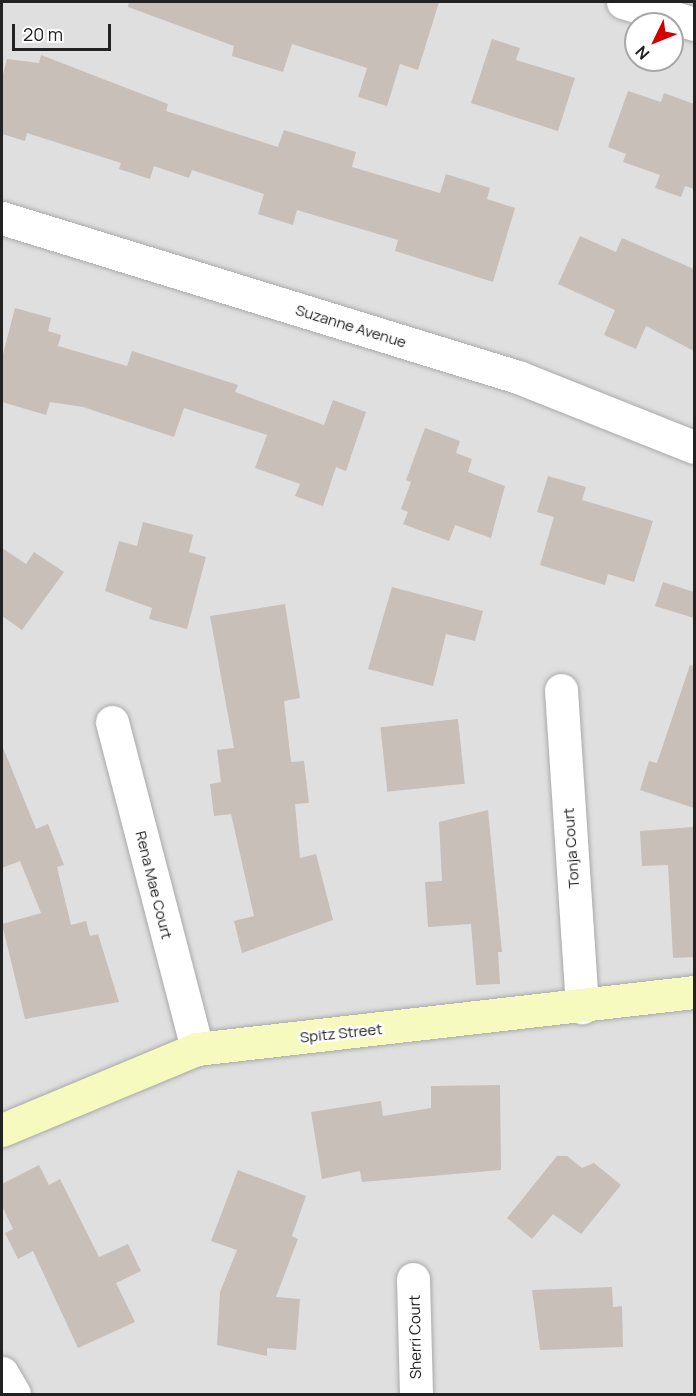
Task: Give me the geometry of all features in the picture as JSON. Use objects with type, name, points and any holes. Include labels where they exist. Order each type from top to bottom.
[{"type":"street","points":[[623,2],[694,24]]},
{"type":"street","name":"Suzanne Avenue","points":[[2,218],[518,377],[694,447]]},
{"type":"street","name":"Tonja Court","points":[[561,690],[582,1007]]},
{"type":"street","name":"Rena Mae Court","points":[[112,722],[197,1049]]},
{"type":"street","name":"Spitz Street","points":[[2,1130],[197,1049],[582,1007],[694,992]]},
{"type":"street","name":"Sherri Court","points":[[413,1279],[416,1395]]},
{"type":"street","points":[[2,1373],[15,1395]]},
{"type":"shaded area","points":[[2,2],[694,2],[694,1394],[2,1394]]},
{"type":"building","points":[[129,2],[439,2],[418,70],[400,64],[387,106],[358,97],[367,68],[292,44],[283,72],[232,56],[234,46],[128,7]]},
{"type":"building","points":[[492,39],[520,48],[516,60],[575,78],[558,131],[471,103]]},
{"type":"building","points":[[41,55],[168,104],[166,111],[278,147],[284,130],[356,152],[352,167],[440,193],[446,174],[490,188],[487,199],[515,208],[493,282],[395,251],[398,240],[297,210],[293,225],[258,214],[264,194],[192,170],[189,178],[154,166],[150,179],[119,169],[121,163],[27,133],[25,141],[2,134],[2,78],[7,59],[39,63]]},
{"type":"building","points":[[628,91],[661,102],[664,93],[694,104],[694,189],[685,186],[681,197],[655,188],[660,175],[623,162],[626,154],[608,147]]},
{"type":"building","points":[[580,236],[616,252],[622,238],[694,269],[694,351],[646,326],[636,349],[604,335],[615,310],[558,284]]},
{"type":"building","points":[[15,308],[51,318],[48,331],[61,335],[58,346],[127,366],[132,351],[238,385],[235,392],[324,425],[333,400],[366,412],[346,471],[336,467],[323,506],[295,496],[300,484],[255,468],[267,435],[184,408],[174,437],[83,407],[50,402],[46,415],[2,402],[2,358]]},
{"type":"building","points":[[425,428],[460,441],[456,453],[472,459],[468,472],[505,486],[491,538],[455,525],[449,541],[403,524],[408,512],[401,509],[411,482],[406,480]]},
{"type":"building","points":[[548,476],[586,487],[582,500],[653,521],[634,582],[608,574],[605,585],[540,565],[554,517],[537,512]]},
{"type":"building","points":[[143,522],[193,535],[189,552],[206,557],[187,629],[149,619],[152,608],[105,591],[119,541],[137,546]]},
{"type":"building","points":[[2,548],[26,564],[34,552],[64,572],[22,630],[2,616]]},
{"type":"building","points":[[663,582],[694,592],[694,618],[655,606]]},
{"type":"building","points":[[392,587],[483,611],[475,641],[446,634],[433,686],[368,669]]},
{"type":"building","points":[[285,604],[300,698],[284,701],[291,762],[304,761],[309,803],[295,804],[300,858],[316,854],[333,920],[242,953],[234,921],[254,916],[231,814],[214,816],[210,784],[221,782],[217,750],[234,748],[210,616]]},
{"type":"building","points":[[690,665],[694,666],[694,808],[640,790],[649,761],[657,763]]},
{"type":"building","points":[[458,719],[465,784],[387,792],[380,727]]},
{"type":"building","points":[[2,745],[36,829],[48,824],[64,865],[57,867],[71,925],[86,921],[90,936],[98,934],[119,1002],[25,1019],[2,924],[41,913],[20,861],[2,868]]},
{"type":"building","points":[[488,810],[502,952],[498,952],[500,984],[476,985],[471,924],[428,927],[425,882],[442,881],[439,822]]},
{"type":"building","points":[[694,827],[694,957],[673,958],[668,865],[642,866],[640,831]]},
{"type":"building","points":[[500,1085],[501,1170],[362,1182],[360,1171],[322,1179],[311,1112],[381,1101],[383,1116],[431,1108],[431,1086]]},
{"type":"building","points":[[557,1156],[567,1156],[582,1168],[594,1163],[621,1185],[581,1234],[553,1214],[532,1239],[507,1218]]},
{"type":"building","points":[[39,1165],[49,1185],[60,1179],[99,1257],[128,1244],[141,1271],[116,1283],[135,1322],[78,1348],[33,1251],[18,1259],[5,1233],[13,1229],[2,1206],[2,1184]]},
{"type":"building","points":[[238,1170],[306,1196],[292,1236],[298,1239],[276,1297],[300,1299],[296,1350],[267,1348],[267,1356],[217,1345],[220,1292],[237,1250],[211,1241]]},
{"type":"building","points":[[612,1287],[613,1307],[622,1306],[623,1347],[540,1350],[532,1290]]}]
